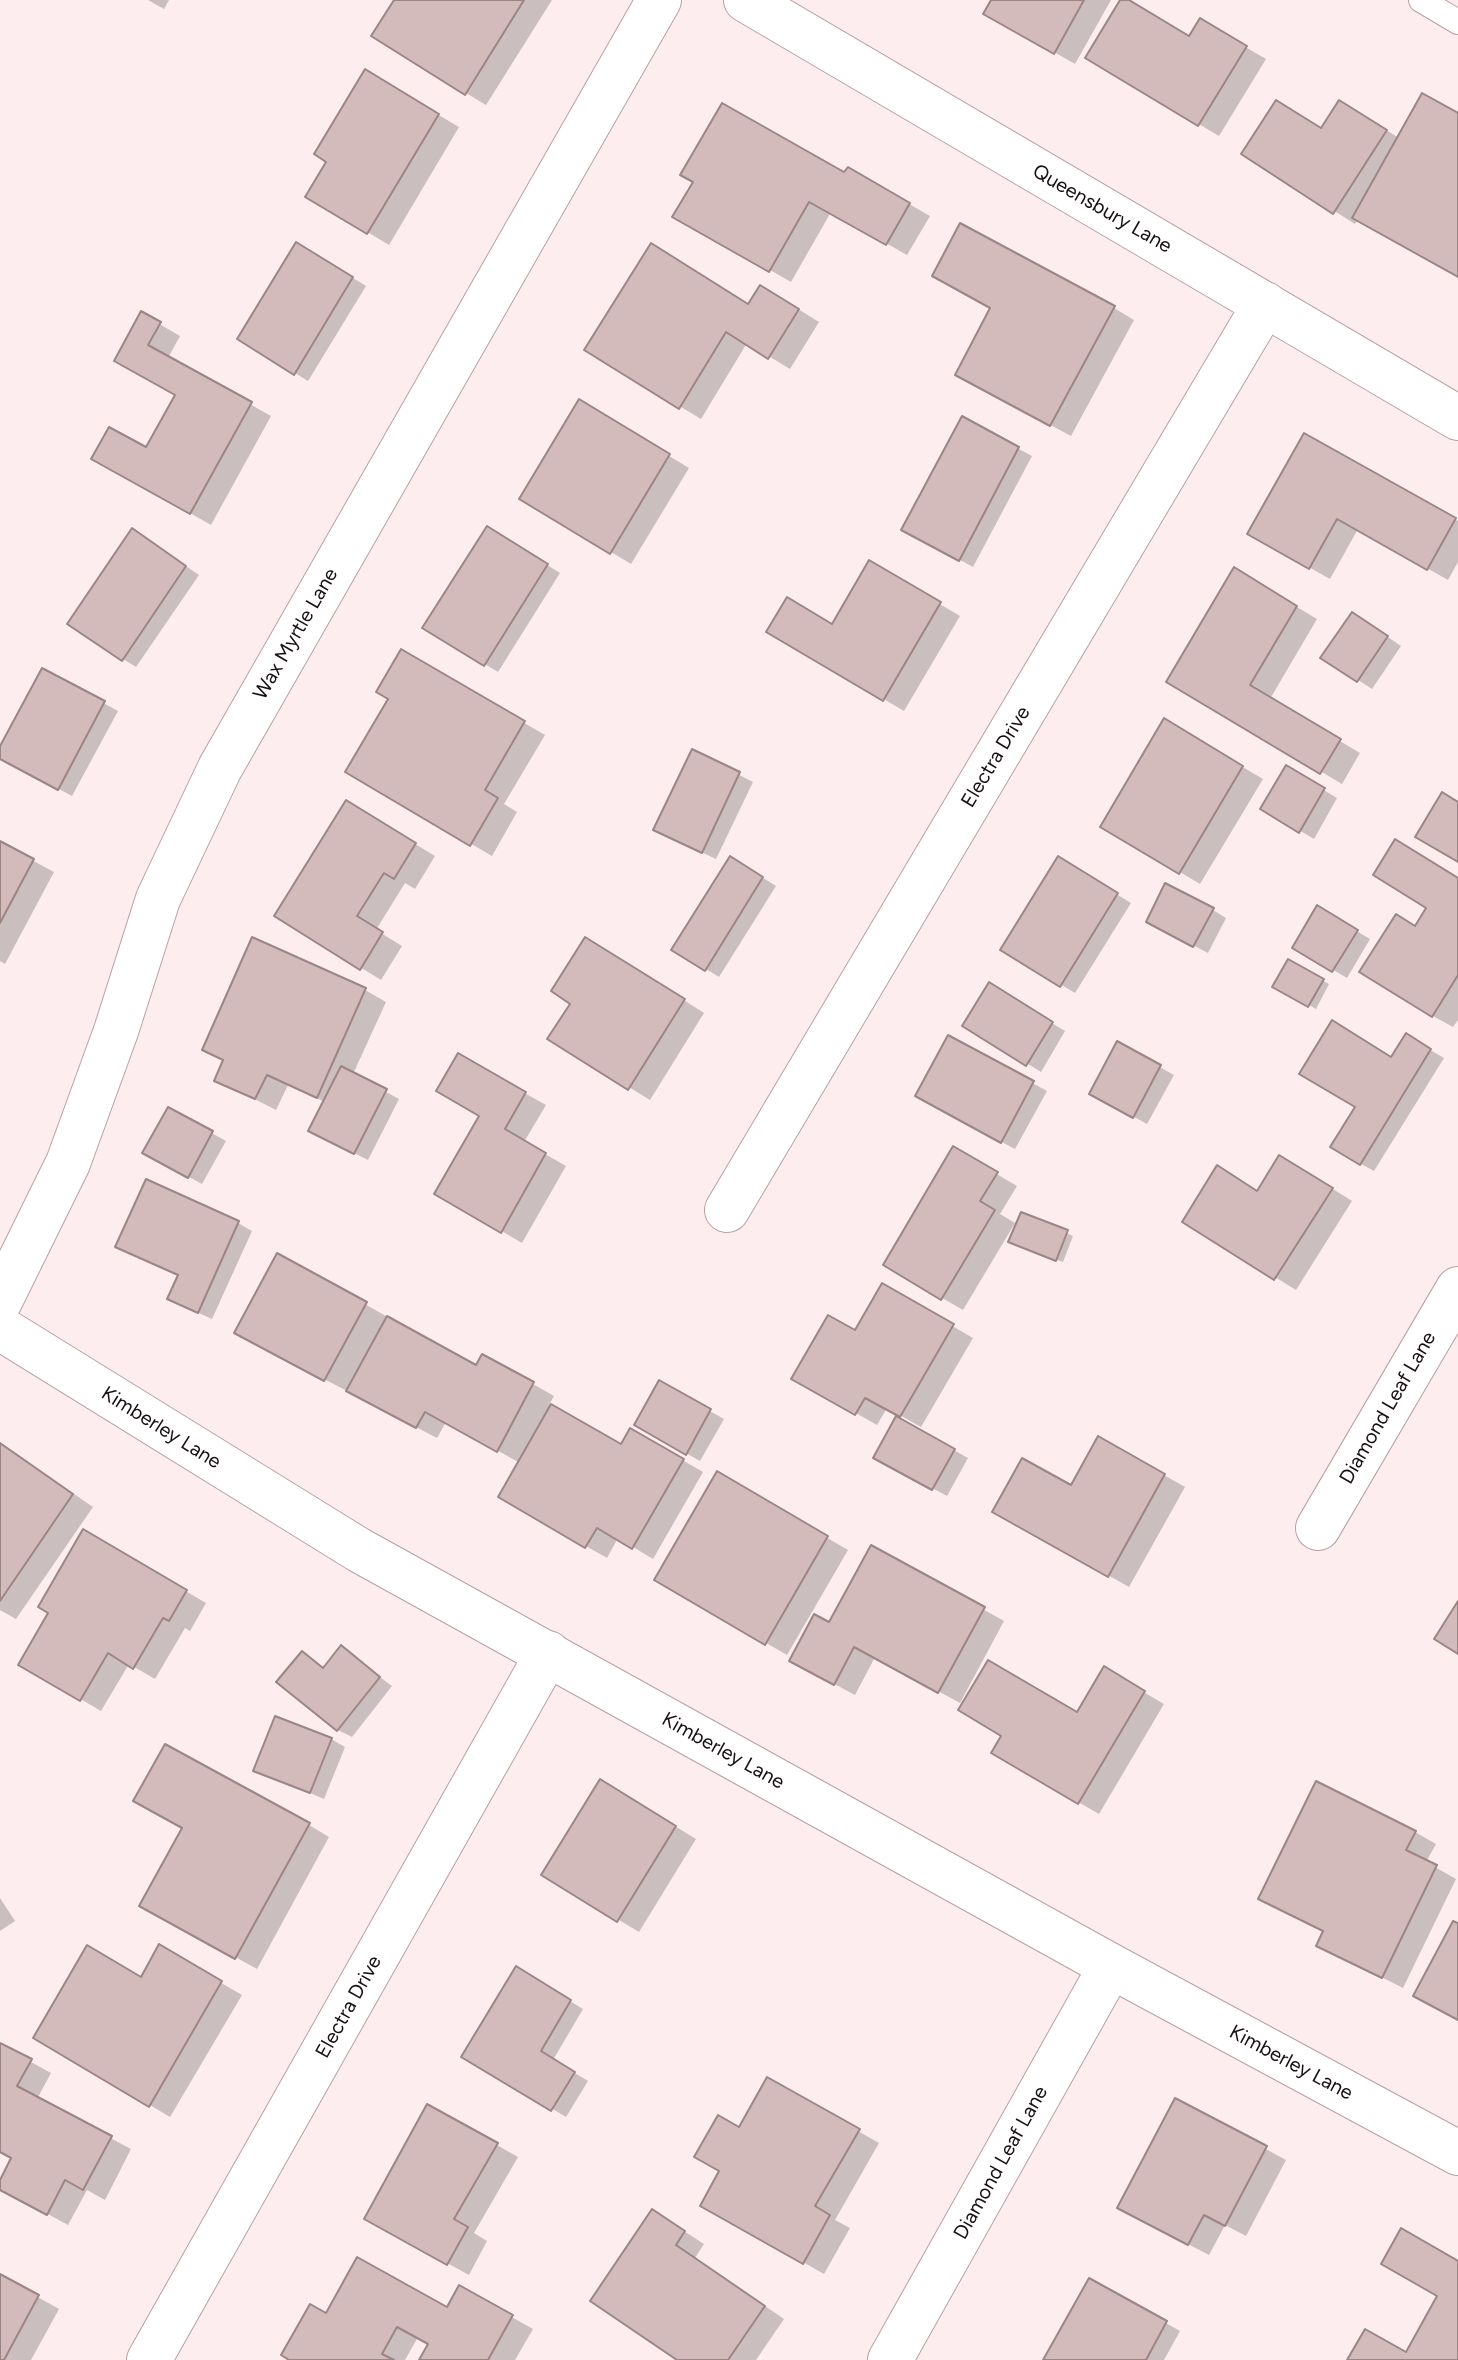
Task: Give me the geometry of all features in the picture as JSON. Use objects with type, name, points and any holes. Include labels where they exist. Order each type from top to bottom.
[{"type":"street","name":"Wax Myrtle Lane","points":[[0,1301],[68,1163],[116,1031],[158,899],[220,768],[659,0]]},
{"type":"street","name":"Queensbury Lane","points":[[746,0],[1458,418]]},
{"type":"street","name":"Electra Drive","points":[[727,1210],[1265,304]]},
{"type":"street","name":"Diamond Leaf Lane","points":[[1318,1528],[1458,1289]]},
{"type":"street","name":"Kimberley Lane","points":[[0,1328],[359,1550],[1111,1966],[1458,2153]]},
{"type":"street","name":"Electra Drive","points":[[149,2360],[548,1653]]},
{"type":"street","name":"Diamond Leaf Lane","points":[[890,2360],[1111,1966]]},
{"type":"lane","points":[[1421,0],[1458,22]]},
{"type":"building","points":[[394,0],[524,0],[465,95],[371,36]]},
{"type":"building","points":[[991,0],[1084,0],[1054,54],[983,14]]},
{"type":"building","points":[[1120,0],[1129,0],[1189,36],[1200,18],[1247,46],[1198,126],[1085,58]]},
{"type":"building","points":[[365,69],[439,114],[367,234],[305,197],[326,162],[314,154]]},
{"type":"building","points":[[1422,93],[1458,113],[1458,277],[1352,218]]},
{"type":"building","points":[[1276,100],[1321,128],[1339,100],[1387,130],[1333,214],[1241,154]]},
{"type":"building","points":[[722,103],[844,172],[848,167],[910,203],[886,245],[809,202],[769,272],[672,217],[693,182],[680,175]]},
{"type":"building","points":[[960,223],[1115,306],[1050,426],[955,375],[990,308],[932,276]]},
{"type":"building","points":[[296,242],[353,277],[294,375],[237,339]]},
{"type":"building","points":[[651,243],[748,304],[760,285],[799,309],[768,359],[726,332],[679,409],[584,350]]},
{"type":"building","points":[[141,311],[161,322],[148,345],[252,402],[190,514],[91,459],[109,427],[146,447],[175,395],[114,361]]},
{"type":"building","points":[[579,399],[670,454],[610,554],[519,499]]},
{"type":"building","points":[[962,416],[1019,447],[959,561],[901,530]]},
{"type":"building","points":[[1304,433],[1456,518],[1427,570],[1337,519],[1309,569],[1247,534]]},
{"type":"building","points":[[487,526],[548,564],[484,666],[422,628]]},
{"type":"building","points":[[132,528],[186,566],[122,661],[67,624]]},
{"type":"building","points":[[869,560],[941,602],[883,701],[766,632],[787,597],[832,624]]},
{"type":"building","points":[[1234,567],[1297,606],[1250,685],[1341,739],[1320,774],[1166,682]]},
{"type":"building","points":[[1352,612],[1388,636],[1357,682],[1320,658]]},
{"type":"building","points":[[401,649],[525,721],[485,790],[498,798],[470,846],[345,772],[388,699],[376,692]]},
{"type":"building","points":[[42,668],[105,701],[58,790],[0,759],[0,746]]},
{"type":"building","points":[[1164,718],[1243,766],[1179,874],[1100,827]]},
{"type":"building","points":[[692,749],[740,772],[702,853],[653,830]]},
{"type":"building","points":[[1286,765],[1325,788],[1299,833],[1260,809]]},
{"type":"building","points":[[1442,792],[1458,802],[1458,862],[1415,837]]},
{"type":"building","points":[[346,800],[416,843],[394,879],[384,873],[357,916],[383,932],[360,970],[274,916]]},
{"type":"building","points":[[1395,839],[1458,878],[1458,975],[1432,1017],[1359,972],[1396,914],[1415,926],[1426,908],[1373,875]]},
{"type":"building","points":[[0,841],[34,859],[0,923]]},
{"type":"building","points":[[730,856],[763,877],[705,971],[671,950]]},
{"type":"building","points":[[1058,856],[1118,893],[1060,987],[1000,950]]},
{"type":"building","points":[[1165,883],[1214,908],[1193,947],[1146,922]]},
{"type":"building","points":[[1317,905],[1358,930],[1332,972],[1292,948]]},
{"type":"building","points":[[252,937],[366,988],[317,1098],[267,1075],[255,1099],[214,1081],[223,1060],[202,1050]]},
{"type":"building","points":[[585,937],[685,999],[628,1090],[547,1039],[570,1004],[551,991]]},
{"type":"building","points":[[1288,959],[1324,979],[1308,1007],[1272,987]]},
{"type":"building","points":[[989,982],[1053,1022],[1026,1066],[962,1026]]},
{"type":"building","points":[[1332,1020],[1391,1057],[1406,1033],[1431,1049],[1360,1165],[1330,1147],[1355,1107],[1299,1074]]},
{"type":"building","points":[[948,1035],[1034,1081],[1001,1143],[915,1096]]},
{"type":"building","points":[[1117,1041],[1161,1065],[1133,1118],[1089,1094]]},
{"type":"building","points":[[458,1053],[526,1092],[505,1129],[546,1153],[501,1233],[434,1194],[479,1116],[436,1091]]},
{"type":"building","points":[[341,1066],[387,1089],[354,1154],[308,1131]]},
{"type":"building","points":[[168,1107],[213,1131],[188,1178],[142,1153]]},
{"type":"building","points":[[953,1146],[998,1172],[980,1201],[995,1210],[941,1300],[883,1265]]},
{"type":"building","points":[[1279,1155],[1333,1188],[1274,1280],[1182,1222],[1217,1165],[1257,1191]]},
{"type":"building","points":[[146,1179],[239,1221],[198,1313],[167,1299],[178,1275],[115,1247]]},
{"type":"building","points":[[1021,1212],[1068,1230],[1056,1261],[1008,1242]]},
{"type":"building","points":[[277,1253],[367,1302],[324,1381],[234,1333]]},
{"type":"building","points":[[882,1283],[954,1324],[900,1417],[865,1398],[855,1415],[791,1379],[828,1315],[855,1330]]},
{"type":"building","points":[[387,1316],[476,1365],[482,1354],[534,1382],[497,1452],[425,1412],[416,1428],[346,1391]]},
{"type":"building","points":[[659,1380],[711,1409],[686,1455],[634,1425]]},
{"type":"building","points":[[551,1404],[621,1444],[630,1428],[684,1459],[632,1549],[597,1528],[585,1548],[498,1497]]},
{"type":"building","points":[[896,1416],[955,1449],[932,1490],[873,1458]]},
{"type":"building","points":[[1098,1436],[1165,1474],[1108,1577],[992,1512],[1022,1458],[1071,1485]]},
{"type":"building","points":[[0,1443],[73,1494],[0,1601]]},
{"type":"building","points":[[717,1471],[828,1536],[765,1645],[654,1580]]},
{"type":"building","points":[[83,1529],[187,1590],[169,1621],[163,1618],[133,1669],[108,1653],[80,1701],[18,1665],[48,1613],[38,1607]]},
{"type":"building","points":[[871,1545],[985,1607],[938,1693],[854,1647],[834,1685],[789,1661],[814,1614],[829,1622]]},
{"type":"building","points":[[1458,1601],[1458,1654],[1434,1639]]},
{"type":"building","points":[[341,1645],[380,1677],[337,1731],[276,1682],[302,1651],[323,1668]]},
{"type":"building","points":[[988,1660],[1077,1712],[1104,1666],[1145,1691],[1078,1804],[991,1753],[1001,1736],[958,1710]]},
{"type":"building","points":[[275,1716],[332,1738],[310,1793],[253,1771]]},
{"type":"building","points":[[165,1744],[310,1823],[235,1959],[139,1906],[182,1828],[133,1801]]},
{"type":"building","points":[[600,1779],[676,1826],[617,1922],[541,1875]]},
{"type":"building","points":[[1316,1781],[1416,1831],[1406,1850],[1437,1865],[1382,1978],[1316,1946],[1323,1931],[1258,1899]]},
{"type":"building","points":[[1453,1921],[1458,1923],[1458,2020],[1413,1996]]},
{"type":"building","points":[[159,1944],[222,1981],[149,2107],[33,2038],[87,1945],[141,1977]]},
{"type":"building","points":[[516,1966],[571,2000],[541,2051],[575,2072],[551,2111],[461,2057]]},
{"type":"building","points":[[0,2043],[32,2059],[17,2086],[112,2136],[83,2190],[65,2180],[47,2215],[0,2190],[0,2180],[11,2158],[0,2152]]},
{"type":"building","points":[[767,2077],[860,2129],[815,2206],[830,2215],[803,2264],[700,2206],[719,2171],[694,2157],[718,2115],[739,2127]]},
{"type":"building","points":[[1175,2098],[1267,2146],[1225,2226],[1204,2215],[1188,2245],[1117,2208]]},
{"type":"building","points":[[427,2104],[498,2143],[454,2219],[468,2227],[447,2265],[364,2219]]},
{"type":"building","points":[[652,2209],[685,2231],[676,2245],[765,2306],[728,2360],[677,2360],[590,2301]]},
{"type":"building","points":[[1401,2228],[1458,2261],[1458,2360],[1347,2360],[1365,2329],[1406,2352],[1437,2296],[1381,2264]]},
{"type":"building","points":[[357,2257],[447,2307],[459,2285],[513,2315],[488,2360],[419,2360],[428,2344],[397,2327],[382,2354],[394,2360],[289,2360],[281,2355],[310,2304],[326,2313]]},
{"type":"building","points":[[0,2274],[39,2295],[4,2360],[0,2360]]},
{"type":"building","points":[[1089,2278],[1167,2321],[1146,2360],[1043,2360]]}]
